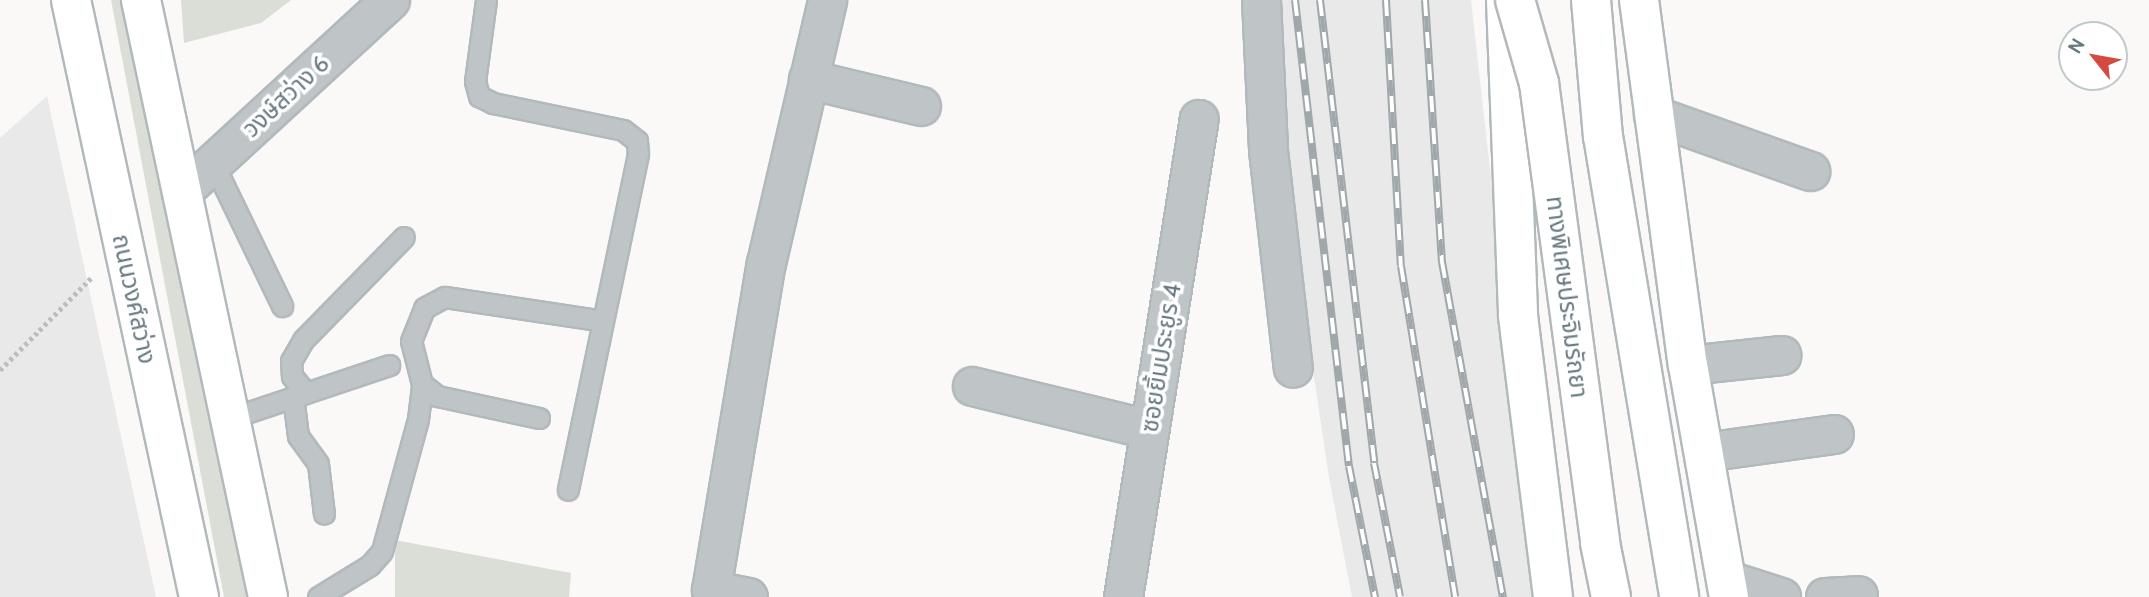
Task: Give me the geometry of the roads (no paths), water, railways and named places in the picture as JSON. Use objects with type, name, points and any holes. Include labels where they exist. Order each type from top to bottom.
[{"type":"main road","name":"ถนนวงศ์สว่าง","points":[[71,0],[199,597]]},
{"type":"main road","points":[[141,0],[268,597]]},
{"type":"main road","points":[[1506,0],[1518,316],[1553,597]]},
{"type":"main road","name":"ทางพิเศษประจิมรัถยา","points":[[1515,0],[1539,83],[1600,543],[1611,597]]},
{"type":"main road","points":[[1525,0],[1536,137],[1627,597]]},
{"type":"main road","points":[[1591,0],[1603,136],[1679,597]]},
{"type":"main road","points":[[1639,0],[1688,365],[1727,588]]},
{"type":"street","name":"วงษ์สว่าง 6","points":[[181,192],[390,0]]},
{"type":"street","points":[[748,597],[708,593],[766,263],[827,0]]},
{"type":"street","points":[[1261,0],[1268,150],[1293,368]]},
{"type":"street","points":[[808,79],[921,106]]},
{"type":"street","points":[[1653,115],[1810,172]]},
{"type":"street","name":"ซอยยิ้มประยูร 4","points":[[1123,597],[1199,119]]},
{"type":"street","points":[[1688,365],[1781,355]]},
{"type":"street","points":[[972,386],[1149,429]]},
{"type":"street","points":[[1704,452],[1834,434]]},
{"type":"street","points":[[1727,588],[1781,597]]},
{"type":"lane","points":[[486,0],[475,81],[479,96],[493,103],[623,130],[637,141],[638,155],[568,491]]},
{"type":"lane","points":[[214,163],[282,306]]},
{"type":"lane","points":[[324,514],[318,464],[299,436],[299,394],[292,376],[291,361],[303,340],[404,237]]},
{"type":"lane","points":[[318,597],[370,565],[383,551],[418,419],[422,384],[411,341],[425,308],[445,298],[603,321]]},
{"type":"lane","points":[[231,418],[388,365]]},
{"type":"lane","points":[[422,384],[437,396],[539,418]]},
{"type":"railway","points":[[1295,0],[1349,466],[1375,597]]},
{"type":"railway","points":[[1320,0],[1374,463],[1400,597]]},
{"type":"railway","points":[[1386,0],[1401,266],[1455,597]]},
{"type":"railway","points":[[1425,0],[1442,262],[1503,597]]}]
